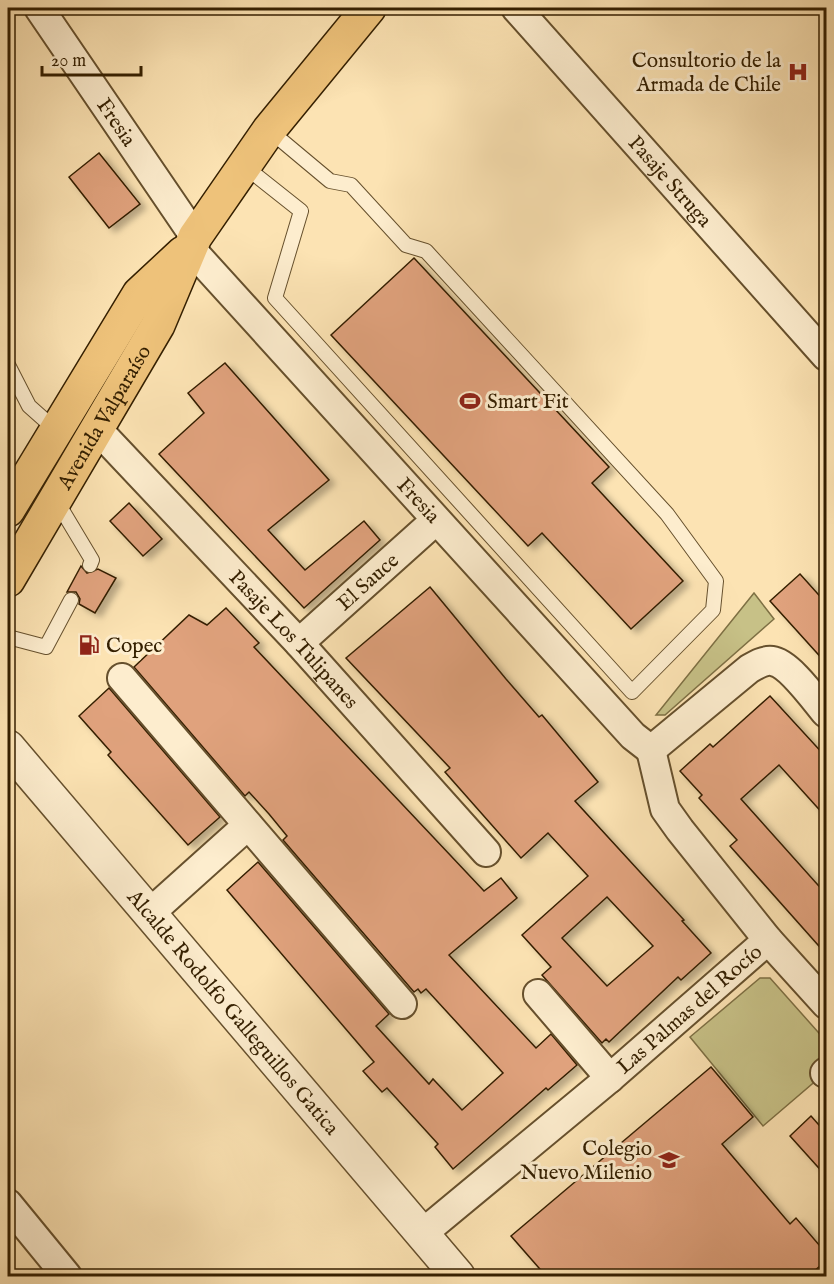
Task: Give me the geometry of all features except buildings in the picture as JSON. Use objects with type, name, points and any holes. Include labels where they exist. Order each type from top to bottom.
[{"type":"main road","name":"Avenida Valparaíso","points":[[8,580],[158,325],[192,242],[269,130],[369,8]]},
{"type":"main road","name":"Avenida Valparaíso","points":[[8,510],[139,294],[192,242]]},
{"type":"street","name":"Fresia","points":[[39,8],[192,242],[435,521],[633,736],[651,750]]},
{"type":"street","name":"Pasaje Struga","points":[[516,8],[826,356]]},
{"type":"street","name":"Pasaje Los Tulipanes","points":[[97,429],[299,643],[486,852]]},
{"type":"street","name":"El Sauce","points":[[299,643],[435,521]]},
{"type":"street","points":[[651,750],[749,669],[761,663],[771,661],[780,664],[826,713]]},
{"type":"street","points":[[122,678],[402,1004]]},
{"type":"street","name":"Alcalde Rodolfo Galleguillos Gatica","points":[[8,747],[458,1276]]},
{"type":"street","name":"Las Palmas del Rocío","points":[[651,750],[665,809],[768,940],[826,1004]]},
{"type":"street","points":[[150,913],[248,825]]},
{"type":"street","name":"Las Palmas del Rocío","points":[[423,1233],[610,1077],[768,940]]},
{"type":"street","name":"Las Palmas del Rocío","points":[[538,994],[610,1077]]},
{"type":"street","points":[[8,1204],[52,1270]]},
{"type":"lane","points":[[243,165],[301,211],[275,298],[632,692],[713,610],[716,581],[667,514],[426,251],[406,245],[351,185],[330,182],[269,130]]},
{"type":"lane","points":[[8,365],[29,406],[56,430]]},
{"type":"lane","points":[[56,500],[92,560],[90,565]]},
{"type":"lane","points":[[8,637],[46,647],[71,600]]},
{"type":"shaded area","points":[[754,593],[774,619],[665,715],[656,715]]},
{"type":"shaded area","points":[[760,978],[770,978],[826,1041],[826,1060],[819,1078],[763,1126],[690,1037]]},
{"type":"place","name":"Consultorio de la Armada de Chile","points":[[798,72]]},
{"type":"place","name":"Smart Fit","points":[[470,401]]},
{"type":"place","name":"Copec","points":[[89,645]]},
{"type":"place","name":"Colegio Nuevo Milenio","points":[[669,1160]]}]
